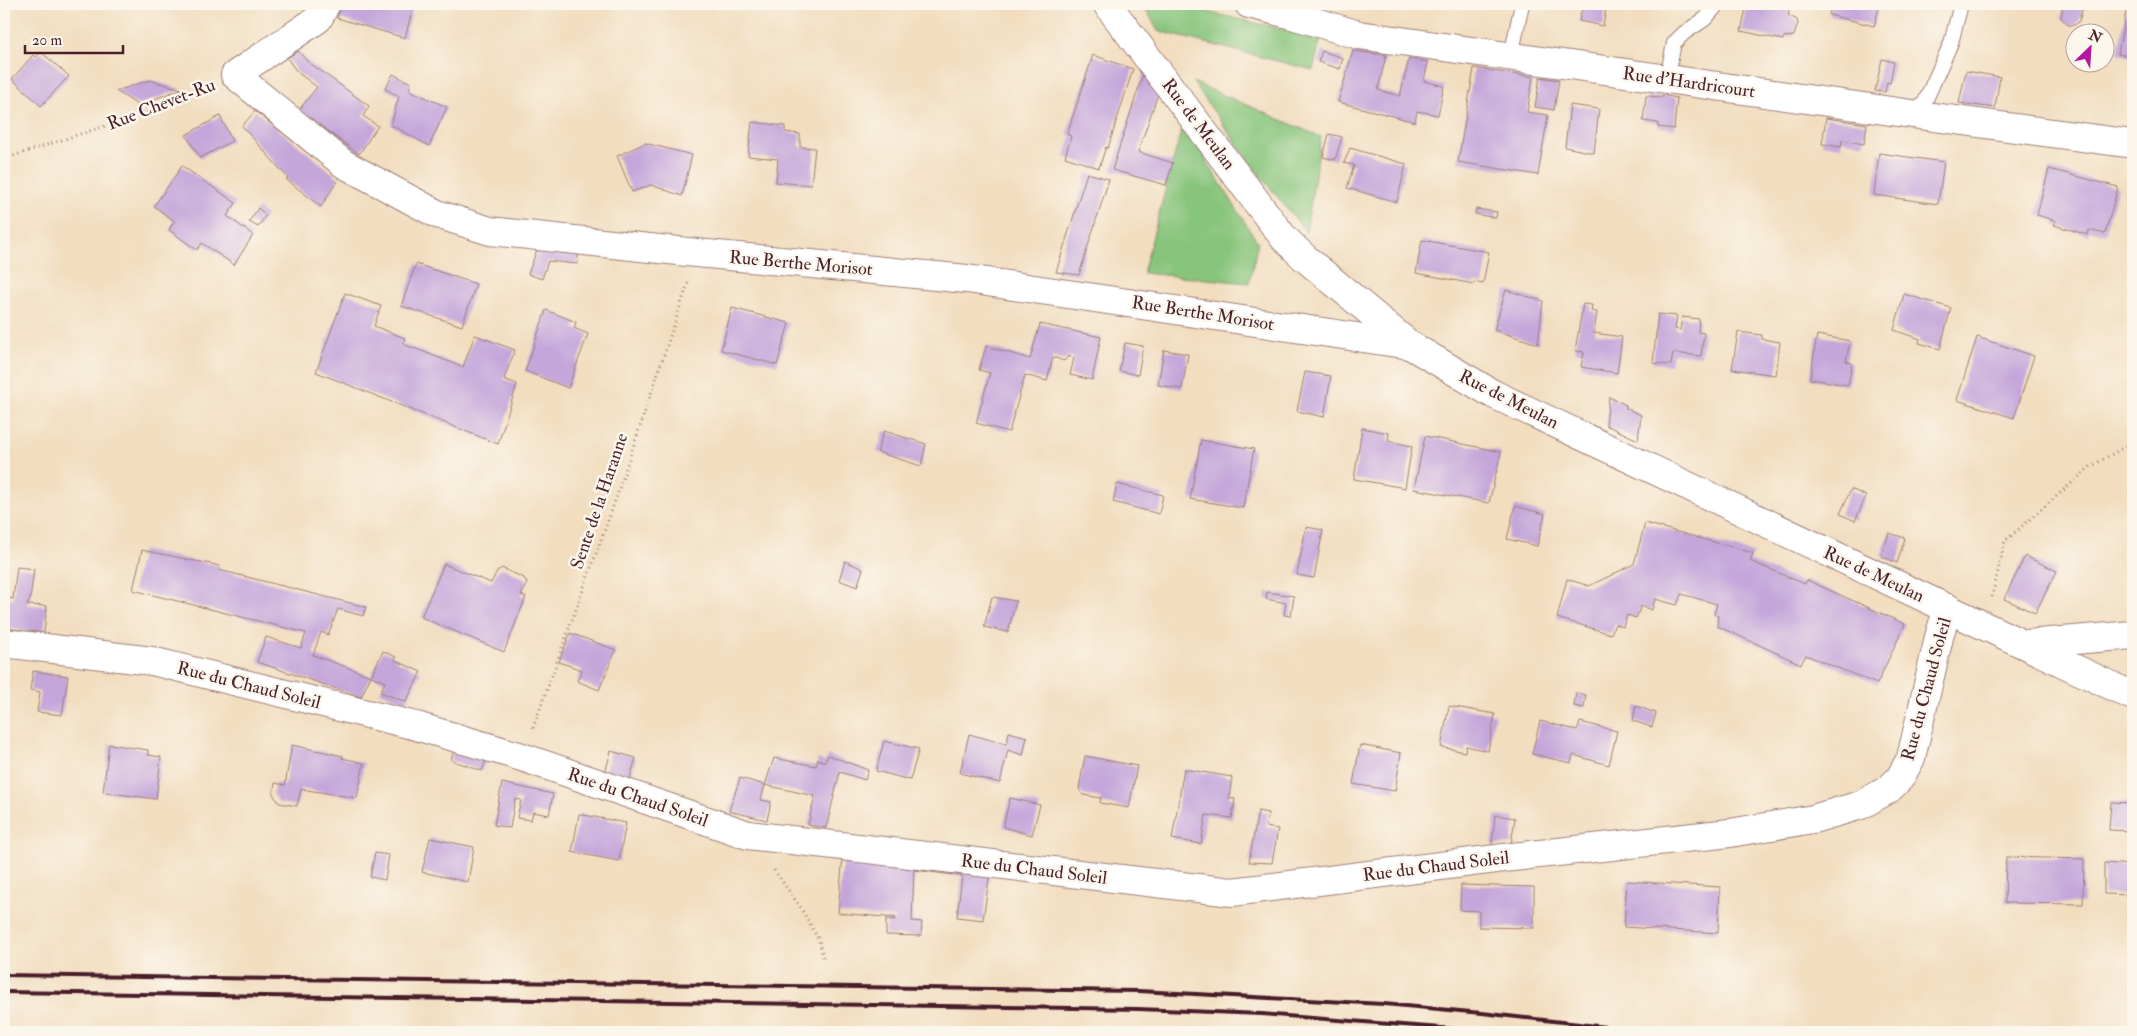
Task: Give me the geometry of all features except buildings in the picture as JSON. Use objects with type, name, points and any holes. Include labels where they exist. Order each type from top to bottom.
[{"type":"street","name":"Rue Chevet-Ru","points":[[235,75],[318,19],[326,4]]},
{"type":"street","name":"Rue de Meulan","points":[[1107,4],[1284,238],[1306,259],[1410,345],[1493,394],[2133,696]]},
{"type":"street","name":"Rue d'Hardricourt","points":[[1251,4],[1294,9],[1359,35],[2133,144]]},
{"type":"street","name":"Rue Berthe Morisot","points":[[235,75],[344,164],[437,214],[490,231],[967,279],[1410,345]]},
{"type":"street","name":"Rue du Chaud Soleil","points":[[4,643],[152,661],[416,726],[522,757],[748,835],[1232,892],[1512,857],[1730,833],[1813,819],[1861,805],[1889,788],[1900,778],[1911,758],[1940,633],[1948,608]]},
{"type":"street","points":[[2024,644],[2133,635]]},
{"type":"lane","points":[[1511,56],[1522,4]]},
{"type":"lane","points":[[1667,78],[1674,43],[1684,33],[1705,19],[1718,4]]},
{"type":"lane","points":[[1919,115],[1951,43],[1962,4]]},
{"type":"path","name":"Rue Chevet-Ru","points":[[4,159],[175,103],[235,75]]},
{"type":"path","name":"Sente de la Haranne","points":[[522,757],[613,506],[698,253]]},
{"type":"path","points":[[1984,626],[2005,542],[2090,467],[2133,442]]},
{"type":"path","points":[[748,835],[799,905],[819,940],[824,960]]},
{"type":"path","points":[[824,1026],[826,1032]]},
{"type":"green space","points":[[1143,4],[1172,4],[1321,38],[1313,70],[1158,31]]},
{"type":"green space","points":[[1193,82],[1321,137],[1306,232],[1251,164]]},
{"type":"green space","points":[[1183,124],[1258,243],[1249,283],[1143,273]]},
{"type":"railway","points":[[4,975],[1139,991],[1384,1004],[1650,1032]]},
{"type":"railway","points":[[4,992],[1138,1009],[1262,1014],[1493,1032]]}]
